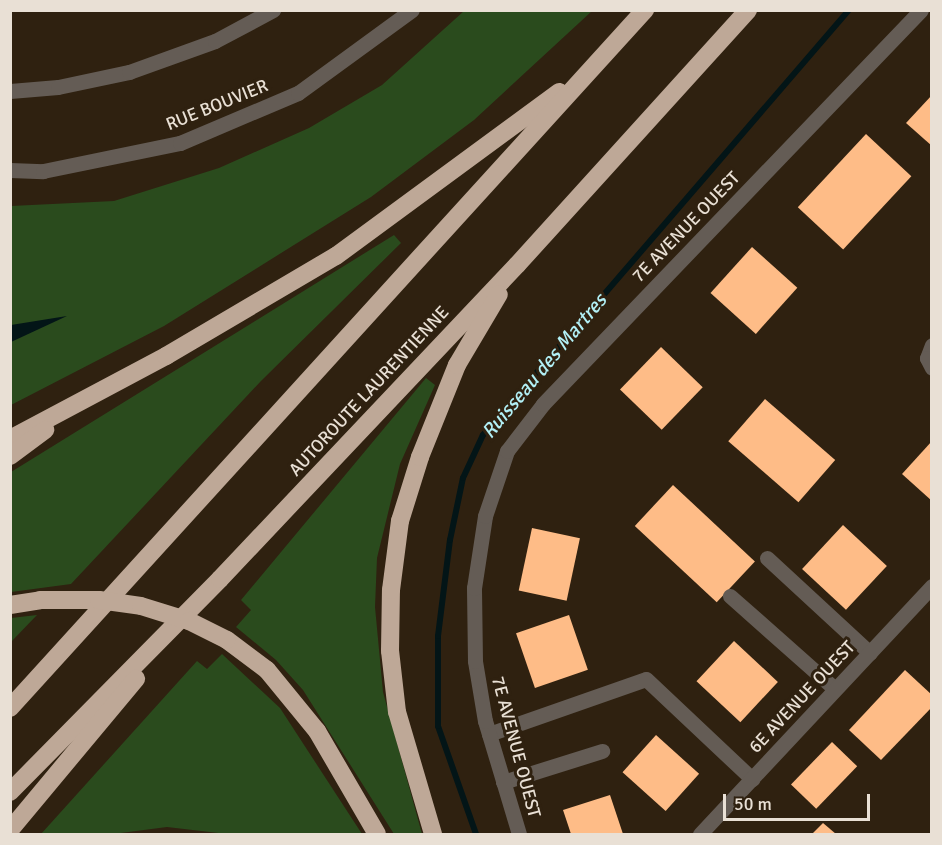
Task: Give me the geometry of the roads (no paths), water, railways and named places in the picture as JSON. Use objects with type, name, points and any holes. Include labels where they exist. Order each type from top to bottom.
[{"type":"highway","points":[[10,708],[645,10]]},
{"type":"highway","name":"AUTOROUTE LAURENTIENNE","points":[[10,792],[220,579],[517,265],[748,10]]},
{"type":"highway","points":[[10,439],[166,356],[336,256],[594,66]]},
{"type":"highway","points":[[433,834],[397,712],[391,661],[391,590],[400,521],[457,366],[517,265]]},
{"type":"highway","points":[[10,456],[94,393]]},
{"type":"highway","points":[[10,830],[220,579]]},
{"type":"highway","points":[[10,605],[40,600],[99,600],[141,606],[189,621],[227,640],[267,670],[317,732],[377,834]]},
{"type":"street","points":[[10,91],[58,87],[129,72],[214,41],[273,10]]},
{"type":"street","name":"RUE BOUVIER","points":[[10,170],[43,171],[180,143],[298,93],[412,10]]},
{"type":"street","name":"7E AVENUE OUEST","points":[[519,834],[489,734],[475,661],[474,588],[485,516],[507,451],[543,404],[921,10]]},
{"type":"street","points":[[932,345],[927,358],[932,368]]},
{"type":"street","points":[[767,558],[870,653]]},
{"type":"street","name":"6E AVENUE OUEST","points":[[700,834],[932,586]]},
{"type":"street","points":[[730,596],[835,689]]},
{"type":"street","points":[[489,734],[646,679],[752,779]]},
{"type":"street","points":[[503,782],[602,751]]},
{"type":"waterway","name":"Ruisseau des Martres","points":[[476,834],[438,726],[438,636],[450,540],[463,478],[483,435],[849,10]]}]
